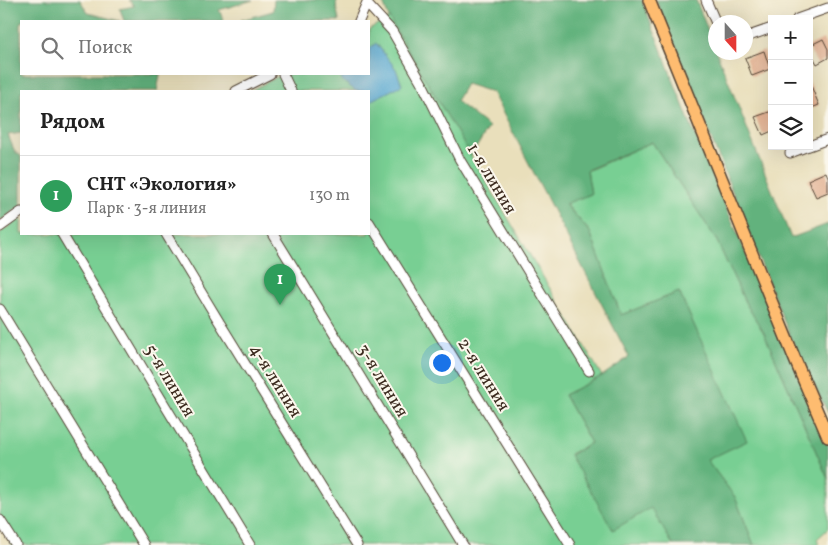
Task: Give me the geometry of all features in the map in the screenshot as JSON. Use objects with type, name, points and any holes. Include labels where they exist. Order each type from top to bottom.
[{"type":"main road","points":[[649,0],[828,437]]},
{"type":"street","points":[[706,0],[713,15]]},
{"type":"street","points":[[359,20],[368,2]]},
{"type":"street","name":"1-я линия","points":[[368,2],[392,31],[423,85],[460,160],[589,371]]},
{"type":"street","points":[[808,15],[828,8]]},
{"type":"street","points":[[753,35],[768,29]]},
{"type":"street","points":[[238,90],[268,75]]},
{"type":"street","points":[[283,75],[290,90]]},
{"type":"street","points":[[813,145],[828,139]]},
{"type":"street","points":[[790,153],[798,150]]},
{"type":"street","points":[[0,227],[20,213]]},
{"type":"street","name":"2-я линия","points":[[370,224],[570,545]]},
{"type":"street","name":"5-я линия","points":[[63,235],[250,545]]},
{"type":"street","name":"4-я линия","points":[[167,235],[357,545]]},
{"type":"street","name":"3-я линия","points":[[274,235],[463,545]]},
{"type":"street","points":[[0,309],[144,545]]},
{"type":"street","points":[[0,520],[16,545]]},
{"type":"green space","points":[[0,0],[80,0],[88,13],[116,20],[20,20],[20,75],[160,75],[157,90],[20,90],[20,133],[8,135],[15,152],[20,155],[20,207],[0,221]]},
{"type":"green space","points":[[129,0],[253,0],[219,10],[224,20],[124,20],[120,9],[134,6]]},
{"type":"green space","points":[[274,0],[338,0],[336,4],[339,20],[241,20],[273,11]]},
{"type":"green space","points":[[382,0],[642,0],[690,123],[828,445],[828,479],[764,333],[745,302],[716,239],[652,142],[587,170],[591,194],[565,204],[590,232],[621,315],[679,292],[747,441],[707,460],[735,497],[754,545],[673,545],[651,508],[613,530],[570,455],[591,443],[564,395],[602,376],[629,357],[492,92],[466,84],[456,101],[489,127],[471,156],[389,18]]},
{"type":"green space","points":[[656,0],[696,0],[708,30],[708,60],[720,60],[791,238],[828,224],[828,413],[791,339]]},
{"type":"green space","points":[[389,18],[602,376],[564,395],[591,443],[570,454],[613,529],[651,507],[673,545],[12,545],[0,525],[0,233],[20,219],[20,235],[370,235],[370,90],[252,90],[281,75],[370,75],[370,28]]},
{"type":"green space","points":[[652,142],[716,239],[745,302],[764,333],[828,479],[828,529],[817,539],[819,545],[754,545],[735,497],[707,460],[746,441],[679,292],[621,315],[590,232],[565,203],[591,194],[587,171]]},
{"type":"water","points":[[376,43],[396,69],[402,85],[370,101],[370,90],[355,90],[341,80],[344,75],[370,75],[370,48]]},
{"type":"building","points":[[823,39],[828,49],[828,58],[817,64],[813,56],[813,44]]},
{"type":"building","points":[[764,51],[768,70],[752,76],[746,60],[753,60],[753,55]]},
{"type":"building","points":[[813,91],[819,105],[813,107]]},
{"type":"building","points":[[768,112],[768,133],[763,135],[755,117]]},
{"type":"building","points":[[826,172],[828,192],[816,197],[808,180]]},
{"type":"place","name":"СНТ «Экология»","points":[[280,305]]}]
